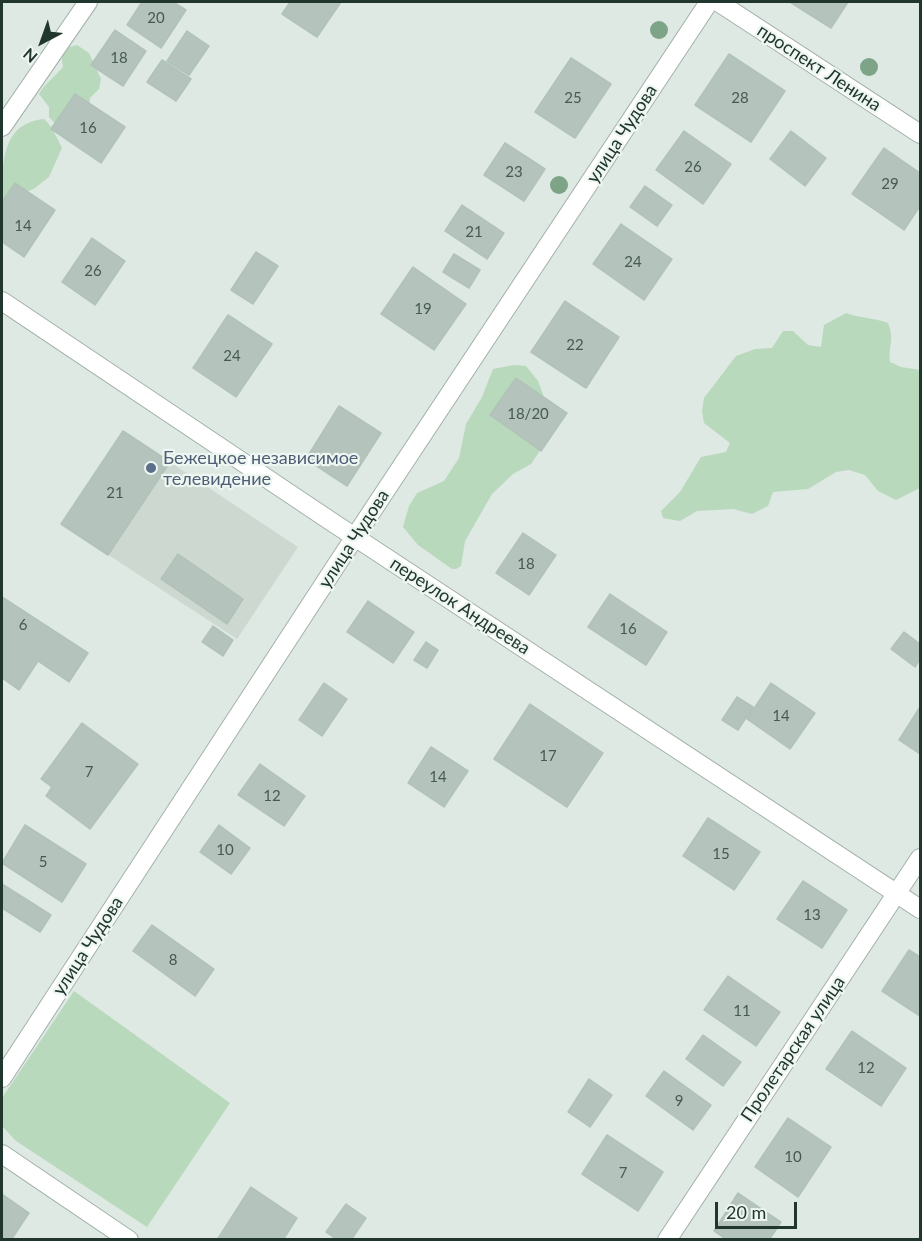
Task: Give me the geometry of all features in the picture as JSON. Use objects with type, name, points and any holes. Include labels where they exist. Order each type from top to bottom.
[{"type":"street","points":[[2,128],[88,2]]},
{"type":"street","name":"улица Чудова","points":[[2,1078],[355,537],[709,2]]},
{"type":"street","name":"проспект Ленина","points":[[718,2],[921,134]]},
{"type":"street","name":"переулок Андреева","points":[[2,302],[921,909]]},
{"type":"street","name":"Пролетарская улица","points":[[667,1239],[921,858]]},
{"type":"street","points":[[2,1154],[129,1239]]},
{"type":"shaded area","points":[[123,431],[298,547],[237,639],[61,524]]},
{"type":"green space","points":[[77,45],[89,53],[101,79],[99,89],[90,98],[88,121],[61,130],[49,117],[49,107],[39,94],[63,67],[61,54],[66,48]]},
{"type":"green space","points":[[44,119],[62,148],[49,177],[35,188],[2,204],[2,176],[6,149],[11,138],[30,122]]},
{"type":"green space","points":[[846,313],[888,323],[891,334],[890,362],[901,367],[920,370],[920,488],[896,500],[878,491],[865,475],[849,470],[836,472],[808,489],[773,492],[768,506],[752,514],[733,509],[697,511],[680,521],[663,518],[661,511],[680,492],[701,457],[726,452],[730,443],[704,423],[702,411],[704,398],[736,356],[755,349],[772,348],[783,331],[793,331],[808,345],[821,347],[824,325]]},
{"type":"green space","points":[[514,365],[526,366],[538,381],[549,411],[543,446],[531,464],[513,474],[492,494],[465,541],[461,566],[452,569],[418,545],[403,527],[409,506],[417,493],[444,481],[459,458],[466,424],[482,397],[493,369]]},
{"type":"green space","points":[[74,991],[230,1103],[147,1227],[16,1141],[2,1126],[2,1098]]},
{"type":"building","points":[[142,2],[173,2],[186,10],[161,48],[127,25]]},
{"type":"building","points":[[290,2],[341,2],[317,37],[282,14]]},
{"type":"building","points":[[790,2],[848,2],[831,28]]},
{"type":"building","points":[[115,30],[146,51],[123,86],[91,65]]},
{"type":"building","points":[[187,31],[209,46],[189,75],[167,61]]},
{"type":"building","points":[[729,54],[785,91],[751,142],[695,105]]},
{"type":"building","points":[[571,58],[611,84],[575,138],[535,112]]},
{"type":"building","points":[[162,60],[191,79],[176,101],[147,82]]},
{"type":"building","points":[[75,94],[125,127],[101,163],[51,129]]},
{"type":"building","points":[[684,131],[731,164],[703,204],[656,170]]},
{"type":"building","points":[[791,131],[826,158],[805,186],[770,159]]},
{"type":"building","points":[[505,143],[545,169],[524,201],[484,175]]},
{"type":"building","points":[[884,148],[920,173],[920,206],[904,230],[852,194]]},
{"type":"building","points":[[15,183],[55,210],[24,257],[2,242],[2,202]]},
{"type":"building","points":[[645,186],[672,205],[657,226],[630,207]]},
{"type":"building","points":[[462,205],[504,233],[487,259],[445,231]]},
{"type":"building","points":[[621,224],[672,259],[644,300],[593,264]]},
{"type":"building","points":[[92,238],[125,261],[95,305],[62,282]]},
{"type":"building","points":[[256,252],[278,266],[253,304],[231,290]]},
{"type":"building","points":[[454,254],[480,270],[469,288],[443,272]]},
{"type":"building","points":[[413,267],[466,304],[434,350],[381,314]]},
{"type":"building","points":[[565,301],[619,337],[586,388],[531,352]]},
{"type":"building","points":[[228,315],[272,344],[236,397],[193,368]]},
{"type":"building","points":[[516,378],[567,413],[541,451],[490,415]]},
{"type":"building","points":[[339,406],[381,433],[347,486],[306,459]]},
{"type":"building","points":[[123,431],[170,462],[108,555],[61,524]]},
{"type":"building","points":[[523,533],[556,555],[529,595],[496,573]]},
{"type":"building","points":[[178,554],[243,599],[227,624],[161,579]]},
{"type":"building","points":[[610,594],[667,632],[646,665],[588,627]]},
{"type":"building","points":[[2,597],[88,653],[69,682],[38,661],[19,690],[2,678]]},
{"type":"building","points":[[368,601],[414,632],[393,663],[347,632]]},
{"type":"building","points":[[213,626],[233,640],[223,656],[202,642]]},
{"type":"building","points":[[904,632],[920,644],[920,659],[915,667],[891,649]]},
{"type":"building","points":[[426,642],[438,650],[427,668],[414,660]]},
{"type":"building","points":[[324,683],[347,699],[322,736],[299,720]]},
{"type":"building","points":[[771,683],[815,713],[790,749],[747,719]]},
{"type":"building","points":[[737,697],[753,707],[738,730],[722,720]]},
{"type":"building","points":[[530,704],[603,753],[567,807],[494,759]]},
{"type":"building","points":[[920,707],[920,754],[899,740]]},
{"type":"building","points":[[82,723],[138,764],[90,829],[46,796],[52,787],[41,779]]},
{"type":"building","points":[[431,747],[468,771],[444,807],[408,783]]},
{"type":"building","points":[[260,764],[305,796],[284,826],[238,795]]},
{"type":"building","points":[[708,818],[760,852],[734,890],[683,856]]},
{"type":"building","points":[[25,825],[86,864],[62,902],[2,863]]},
{"type":"building","points":[[219,825],[250,848],[231,874],[200,852]]},
{"type":"building","points":[[803,881],[847,910],[822,948],[777,919]]},
{"type":"building","points":[[2,884],[51,915],[40,932],[2,908]]},
{"type":"building","points":[[152,925],[214,969],[195,996],[133,951]]},
{"type":"building","points":[[909,950],[920,957],[920,1016],[882,991]]},
{"type":"building","points":[[728,976],[780,1012],[756,1046],[704,1010]]},
{"type":"building","points":[[852,1031],[906,1068],[881,1106],[826,1069]]},
{"type":"building","points":[[703,1035],[741,1062],[723,1086],[686,1059]]},
{"type":"building","points":[[664,1071],[711,1105],[693,1130],[646,1096]]},
{"type":"building","points":[[589,1079],[612,1095],[590,1127],[568,1112]]},
{"type":"building","points":[[788,1118],[831,1147],[798,1197],[755,1167]]},
{"type":"building","points":[[607,1135],[663,1172],[638,1211],[582,1174]]},
{"type":"building","points":[[251,1187],[297,1218],[283,1240],[217,1240]]},
{"type":"building","points":[[738,1193],[781,1222],[769,1240],[727,1240],[714,1231]]},
{"type":"building","points":[[2,1194],[29,1213],[11,1240],[2,1240]]},
{"type":"building","points":[[346,1204],[366,1218],[351,1240],[337,1240],[326,1232]]},
{"type":"place","name":"Бежецкое независимое телевидение","points":[[151,468]]}]
